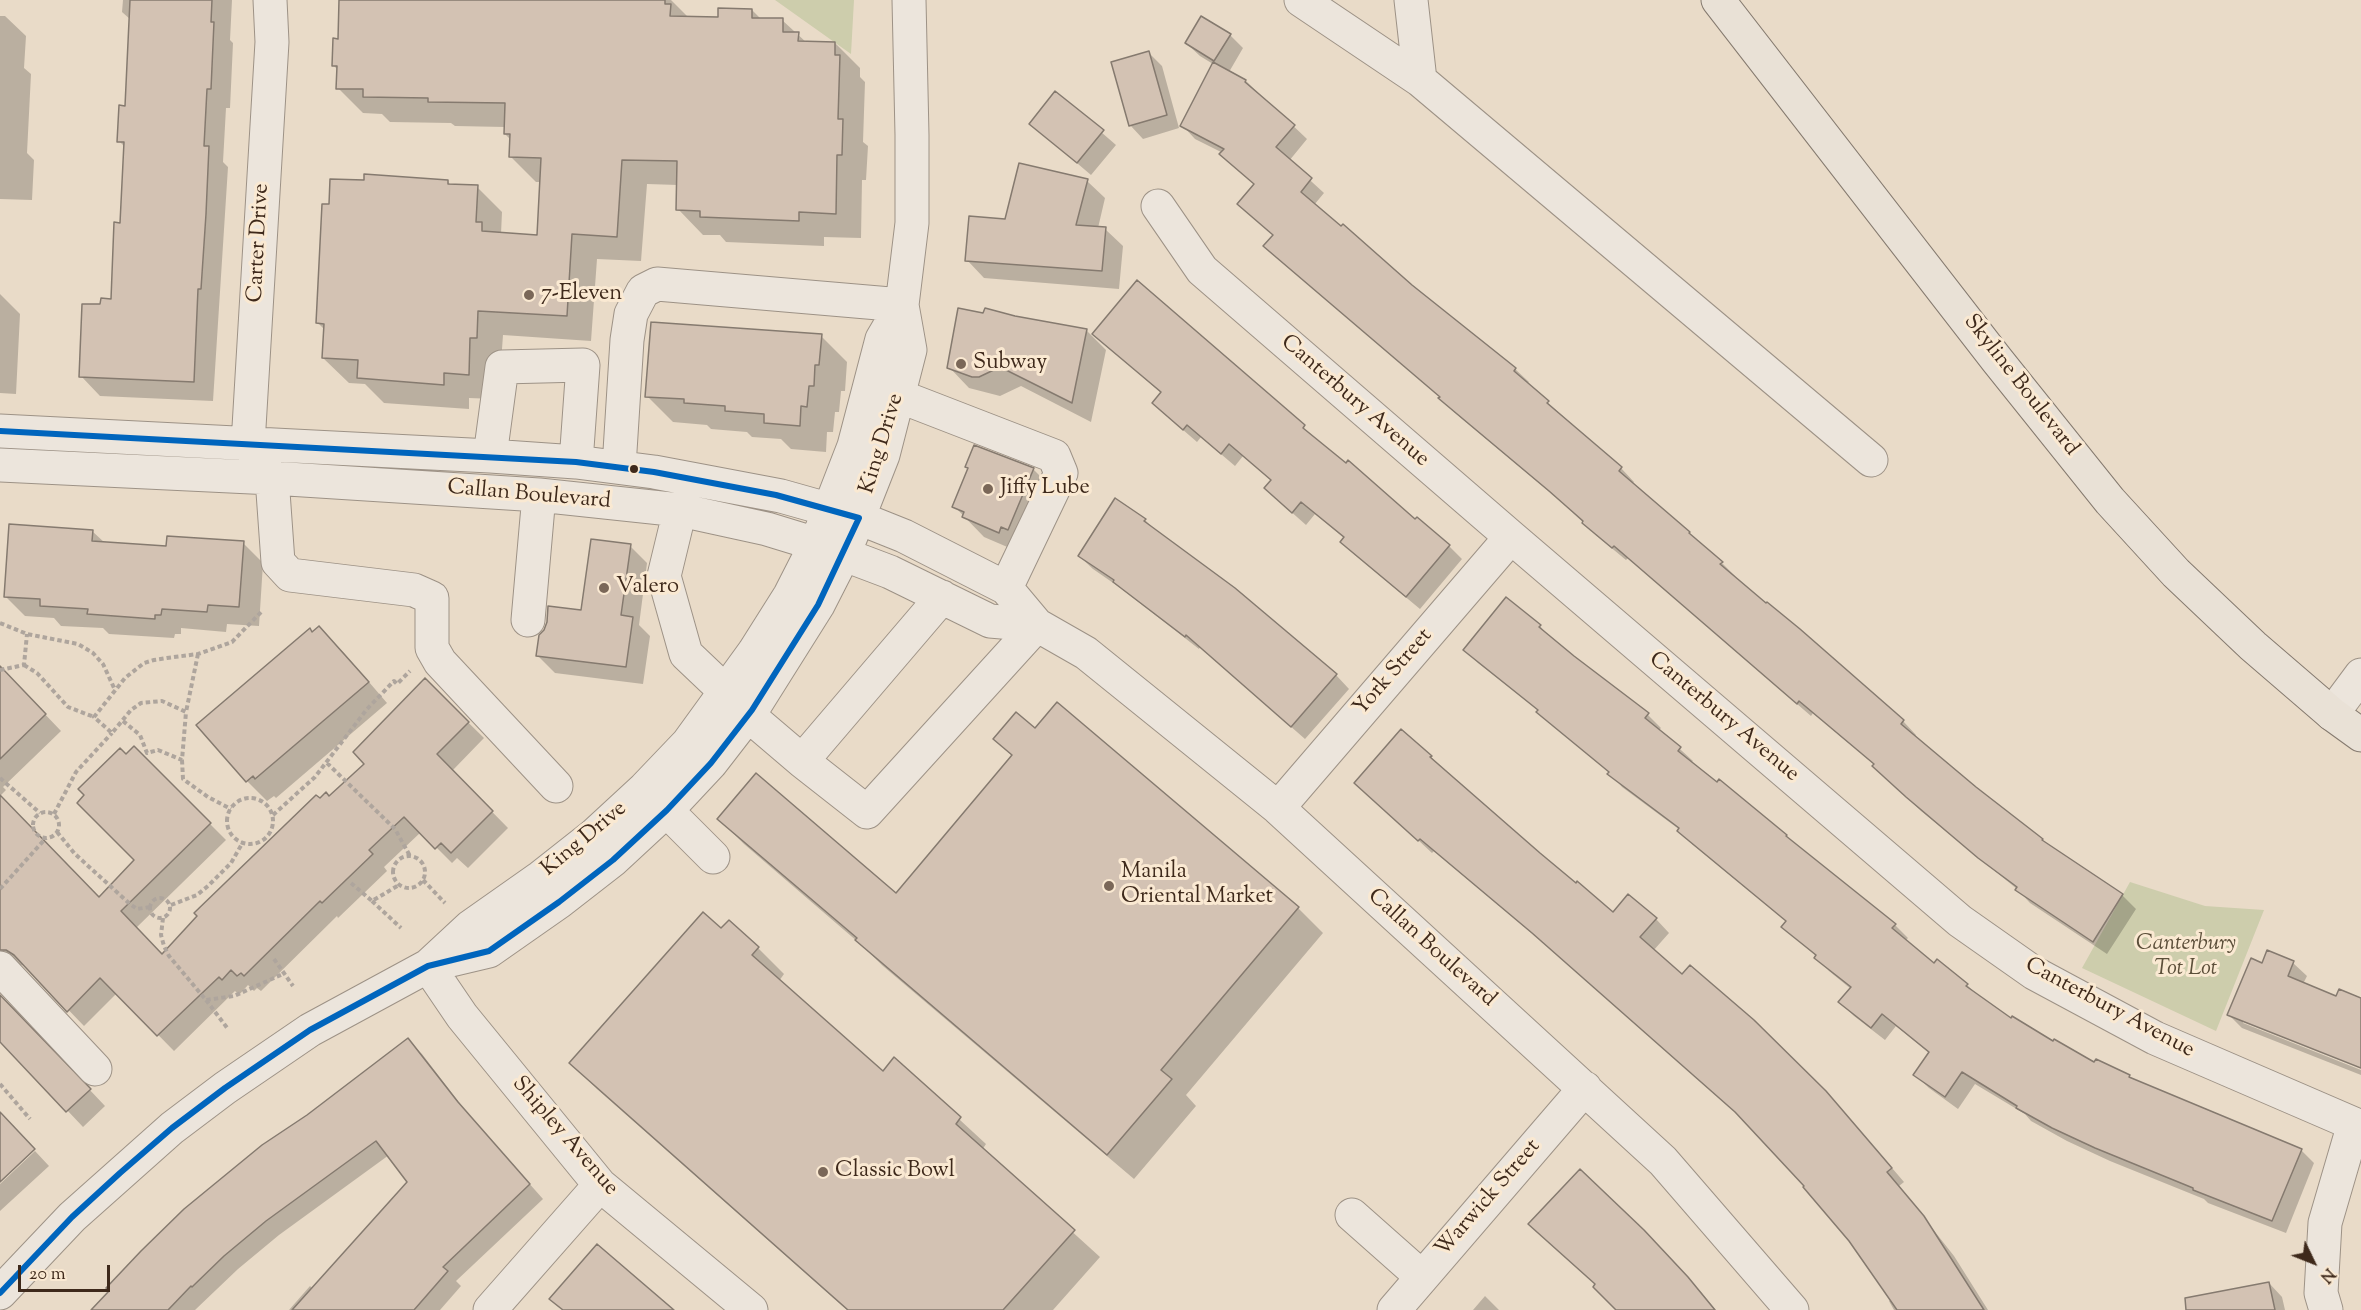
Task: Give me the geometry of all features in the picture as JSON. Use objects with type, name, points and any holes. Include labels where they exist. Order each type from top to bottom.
[{"type":"main road","name":"Skyline Boulevard","points":[[1718,0],[1997,360],[2110,501],[2176,573],[2253,646],[2332,714],[2361,735]]},
{"type":"street","name":"Carter Drive","points":[[248,444],[272,42],[270,0]]},
{"type":"street","name":"King Drive","points":[[0,1293],[96,1194],[199,1106],[310,1030],[428,966],[470,927],[541,877],[593,836],[656,799],[688,743],[737,703],[790,595],[830,549],[845,514],[883,455],[899,396],[910,350],[902,305],[912,223],[909,0]]},
{"type":"street","points":[[1300,0],[1420,80],[1871,460]]},
{"type":"street","points":[[1411,0],[1420,80]]},
{"type":"street","name":"Canterbury Avenue","points":[[1158,206],[1202,270],[1960,921],[2034,973],[2155,1038],[2358,1125]]},
{"type":"street","points":[[619,467],[627,340],[631,314],[643,291],[657,284],[902,305]]},
{"type":"street","name":"King Drive","points":[[845,514],[854,446],[882,339],[902,305]]},
{"type":"street","points":[[490,456],[502,367],[583,365],[576,462]]},
{"type":"street","points":[[899,396],[1054,456],[1061,473],[1006,588]]},
{"type":"street","name":"Callan Boulevard","points":[[0,431],[576,462],[619,467],[781,496],[845,514],[904,536],[1006,588],[1037,625],[1086,653],[1278,808],[1663,1161],[1792,1310]]},
{"type":"street","points":[[248,444],[272,478],[279,562],[290,575],[414,590],[432,598],[432,648],[440,662],[556,786]]},
{"type":"street","name":"Callan Boulevard","points":[[0,465],[272,478],[538,495],[680,510],[767,529],[830,549],[890,572],[990,621],[1037,625]]},
{"type":"street","points":[[528,620],[538,495]]},
{"type":"street","points":[[680,510],[664,576],[686,654],[802,761],[867,812],[1037,625]]},
{"type":"street","name":"York Street","points":[[1278,808],[1511,537]]},
{"type":"street","points":[[802,761],[942,597]]},
{"type":"street","points":[[2332,714],[2361,675]]},
{"type":"street","points":[[656,799],[713,857]]},
{"type":"street","name":"Shipley Avenue","points":[[428,966],[462,1016],[600,1185],[751,1310]]},
{"type":"street","points":[[0,968],[95,1069]]},
{"type":"street","name":"Warwick Street","points":[[1394,1310],[1585,1088]]},
{"type":"street","points":[[2326,1310],[2321,1293],[2325,1223],[2358,1125]]},
{"type":"street","points":[[490,1310],[600,1185]]},
{"type":"street","points":[[1352,1215],[1422,1277]]},
{"type":"path","points":[[94,717],[125,678],[144,663],[198,654],[231,642],[263,610]]},
{"type":"path","points":[[0,623],[27,634],[65,640],[93,653],[103,664],[115,690]]},
{"type":"path","points":[[24,665],[27,634]]},
{"type":"path","points":[[198,654],[186,712],[182,760],[183,778],[208,797],[231,809]]},
{"type":"path","points":[[273,815],[293,799],[327,763],[352,726],[394,681],[398,684],[412,668],[435,654]]},
{"type":"path","points":[[0,670],[24,665],[37,674],[68,707],[94,717],[112,734]]},
{"type":"path","points":[[54,813],[76,772],[141,703],[162,700],[186,712]]},
{"type":"path","points":[[123,721],[140,735],[147,753],[158,750],[182,760]]},
{"type":"path","points":[[327,763],[395,829],[410,856]]},
{"type":"path","points":[[0,778],[40,813],[54,813]]},
{"type":"path","points":[[257,798],[266,803],[273,815],[273,828],[259,843],[243,842],[231,834],[227,825],[231,809],[239,800],[257,798]]},
{"type":"path","points":[[40,813],[35,818],[35,831],[46,838]]},
{"type":"path","points":[[0,889],[46,838],[57,832],[60,826],[54,813]]},
{"type":"path","points":[[57,832],[75,854],[130,904],[137,909],[150,907]]},
{"type":"path","points":[[171,905],[197,896],[231,864],[243,842]]},
{"type":"path","points":[[410,856],[418,858],[425,873],[423,880],[416,887],[407,888],[399,885],[393,878],[393,868],[396,862],[403,857],[410,856]]},
{"type":"path","points":[[423,880],[445,903]]},
{"type":"path","points":[[351,883],[401,928]]},
{"type":"path","points":[[372,901],[399,885]]},
{"type":"path","points":[[163,918],[153,916],[150,907],[156,897],[167,900],[171,905],[170,911],[163,918],[161,935],[169,956],[228,1029]]},
{"type":"path","points":[[274,959],[293,986]]},
{"type":"path","points":[[206,1000],[234,996],[285,973]]},
{"type":"path","points":[[1,1087],[30,1119]]},
{"type":"green space","points":[[775,0],[854,0],[851,54]]},
{"type":"green space","name":"Canterbury Tot Lot","points":[[2130,882],[2205,906],[2264,910],[2216,1031],[2082,968]]},
{"type":"building","points":[[130,0],[212,0],[211,22],[214,22],[211,89],[207,89],[204,146],[209,146],[206,214],[201,289],[198,289],[194,382],[79,377],[82,304],[100,304],[101,298],[111,299],[114,222],[120,223],[124,142],[117,142],[119,105],[125,106]]},
{"type":"building","points":[[339,0],[665,0],[665,4],[671,4],[670,16],[718,17],[718,8],[752,9],[752,18],[783,18],[783,32],[799,32],[798,41],[835,42],[835,55],[840,55],[838,119],[843,119],[842,155],[837,155],[836,214],[799,212],[799,221],[700,217],[700,211],[676,210],[677,161],[622,160],[617,237],[572,234],[567,316],[478,311],[477,338],[470,338],[469,375],[444,373],[444,385],[357,378],[358,360],[322,358],[324,324],[316,323],[322,204],[329,204],[330,179],[364,180],[364,174],[448,180],[448,184],[478,185],[476,222],[482,222],[482,231],[537,235],[541,158],[509,157],[510,134],[504,134],[505,103],[428,102],[428,98],[363,97],[363,89],[336,89],[337,66],[332,66],[333,38],[338,39]]},
{"type":"building","points":[[1201,16],[1231,34],[1214,61],[1185,43]]},
{"type":"building","points":[[1149,51],[1167,115],[1129,126],[1111,62]]},
{"type":"building","points":[[1213,62],[1246,80],[1245,82],[1295,125],[1276,147],[1312,178],[1301,192],[1341,226],[1343,224],[1412,285],[1516,368],[1514,371],[1549,401],[1547,403],[1622,467],[1619,471],[1723,562],[1720,564],[1800,629],[1904,720],[1901,724],[2042,840],[2123,894],[2093,942],[2015,890],[2017,887],[1978,858],[1906,797],[1872,766],[1874,764],[1799,701],[1797,704],[1614,546],[1612,548],[1582,523],[1583,521],[1549,491],[1263,246],[1273,235],[1237,204],[1254,184],[1219,154],[1224,149],[1180,126]]},
{"type":"building","points":[[1055,91],[1104,130],[1077,163],[1029,124]]},
{"type":"building","points":[[1019,163],[1088,179],[1076,225],[1106,227],[1102,271],[965,261],[969,216],[1005,219]]},
{"type":"building","points":[[1137,280],[1305,425],[1303,428],[1346,463],[1348,460],[1415,519],[1417,517],[1450,545],[1406,597],[1340,542],[1344,537],[1301,502],[1292,513],[1264,488],[1271,480],[1229,444],[1221,454],[1187,425],[1183,430],[1152,403],[1161,392],[1092,334]]},
{"type":"building","points":[[958,308],[983,313],[985,308],[1087,329],[1072,403],[1000,367],[979,377],[972,377],[947,368]]},
{"type":"building","points":[[651,322],[822,334],[819,365],[815,365],[814,386],[809,386],[807,407],[801,406],[800,426],[764,423],[764,414],[725,411],[725,406],[684,403],[684,399],[645,397]]},
{"type":"building","points":[[974,445],[1034,468],[1008,530],[1001,527],[999,533],[962,517],[964,512],[952,507],[968,468],[965,467]]},
{"type":"building","points":[[1115,498],[1146,519],[1144,521],[1235,588],[1337,674],[1291,727],[1186,635],[1185,637],[1113,582],[1114,580],[1078,556]]},
{"type":"building","points":[[9,524],[93,530],[92,541],[166,546],[167,536],[244,541],[239,607],[208,605],[207,612],[162,609],[161,615],[155,615],[155,619],[87,614],[88,609],[40,606],[40,599],[4,597]]},
{"type":"building","points":[[591,539],[631,544],[621,615],[633,617],[626,667],[536,656],[539,635],[547,622],[548,606],[581,610]]},
{"type":"building","points":[[1506,597],[1574,656],[1649,713],[1645,718],[1681,747],[1678,751],[1717,782],[1719,779],[1896,924],[1892,928],[1934,963],[1937,959],[1968,984],[1966,986],[2011,1018],[2012,1016],[2094,1062],[2096,1059],[2130,1075],[2129,1077],[2302,1149],[2272,1221],[2193,1190],[2193,1188],[2052,1128],[2016,1108],[2017,1106],[1962,1072],[1945,1097],[1913,1075],[1929,1052],[1882,1014],[1871,1028],[1838,1002],[1851,987],[1814,958],[1816,955],[1781,927],[1786,921],[1677,831],[1679,828],[1607,774],[1609,772],[1536,712],[1538,710],[1463,650]]},
{"type":"building","points":[[319,626],[369,682],[255,779],[253,776],[246,782],[196,725],[310,628],[312,632]]},
{"type":"building","points":[[0,666],[46,714],[0,759]]},
{"type":"building","points":[[425,678],[469,722],[437,754],[493,811],[451,853],[441,843],[435,849],[404,817],[369,850],[373,854],[322,903],[320,901],[244,976],[241,973],[237,976],[231,970],[222,980],[219,977],[157,1036],[100,978],[67,1012],[14,955],[6,950],[0,950],[0,795],[99,897],[134,860],[77,803],[84,795],[78,789],[120,748],[126,754],[134,746],[211,823],[121,911],[162,954],[197,916],[194,913],[316,795],[320,798],[326,792],[329,796],[364,764],[353,752]]},
{"type":"building","name":"Manila Oriental Market","points":[[1057,702],[1299,907],[1161,1070],[1172,1079],[1107,1155],[717,819],[756,773],[896,893],[1012,755],[993,739],[1016,712],[1035,728]]},
{"type":"building","points":[[1401,729],[1540,853],[1613,912],[1628,894],[1657,918],[1640,937],[1682,974],[1690,965],[1754,1020],[1826,1091],[1892,1168],[1887,1172],[1924,1216],[1984,1310],[1897,1310],[1849,1241],[1804,1186],[1735,1112],[1532,933],[1420,839],[1418,841],[1354,783]]},
{"type":"building","points":[[703,912],[721,928],[729,920],[759,947],[752,955],[883,1071],[894,1057],[961,1117],[956,1124],[1075,1230],[1003,1310],[848,1310],[569,1063]]},
{"type":"building","points":[[2267,950],[2294,961],[2288,976],[2336,996],[2339,989],[2361,998],[2361,1068],[2227,1015],[2251,958],[2262,963]]},
{"type":"building","points":[[0,995],[91,1089],[66,1112],[0,1042]]},
{"type":"building","points":[[408,1038],[458,1102],[530,1184],[443,1267],[448,1271],[414,1310],[292,1310],[407,1182],[376,1141],[266,1221],[224,1256],[168,1310],[91,1310],[109,1291],[106,1288],[184,1209],[262,1145],[307,1115]]},
{"type":"building","points":[[0,1112],[35,1149],[0,1182]]},
{"type":"building","points":[[1580,1169],[1644,1230],[1715,1310],[1616,1310],[1593,1287],[1595,1284],[1528,1224]]},
{"type":"building","points":[[597,1244],[674,1310],[563,1310],[549,1299]]},
{"type":"building","points":[[2269,1282],[2275,1310],[2186,1310],[2185,1298]]},
{"type":"transit line","points":[[0,431],[576,462],[654,472],[776,495],[859,518],[818,605],[752,710],[711,763],[667,810],[613,860],[559,902],[489,951],[428,966],[310,1030],[225,1088],[172,1128],[120,1173],[72,1217],[0,1293]]},
{"type":"place","name":"7-Eleven","points":[[529,295]]},
{"type":"place","name":"Subway","points":[[961,364]]},
{"type":"place","name":"Jiffy Lube","points":[[988,489]]},
{"type":"place","name":"Valero","points":[[604,588]]},
{"type":"place","name":"Manila Oriental Market","points":[[1109,886]]},
{"type":"place","name":"Classic Bowl","points":[[823,1172]]}]
